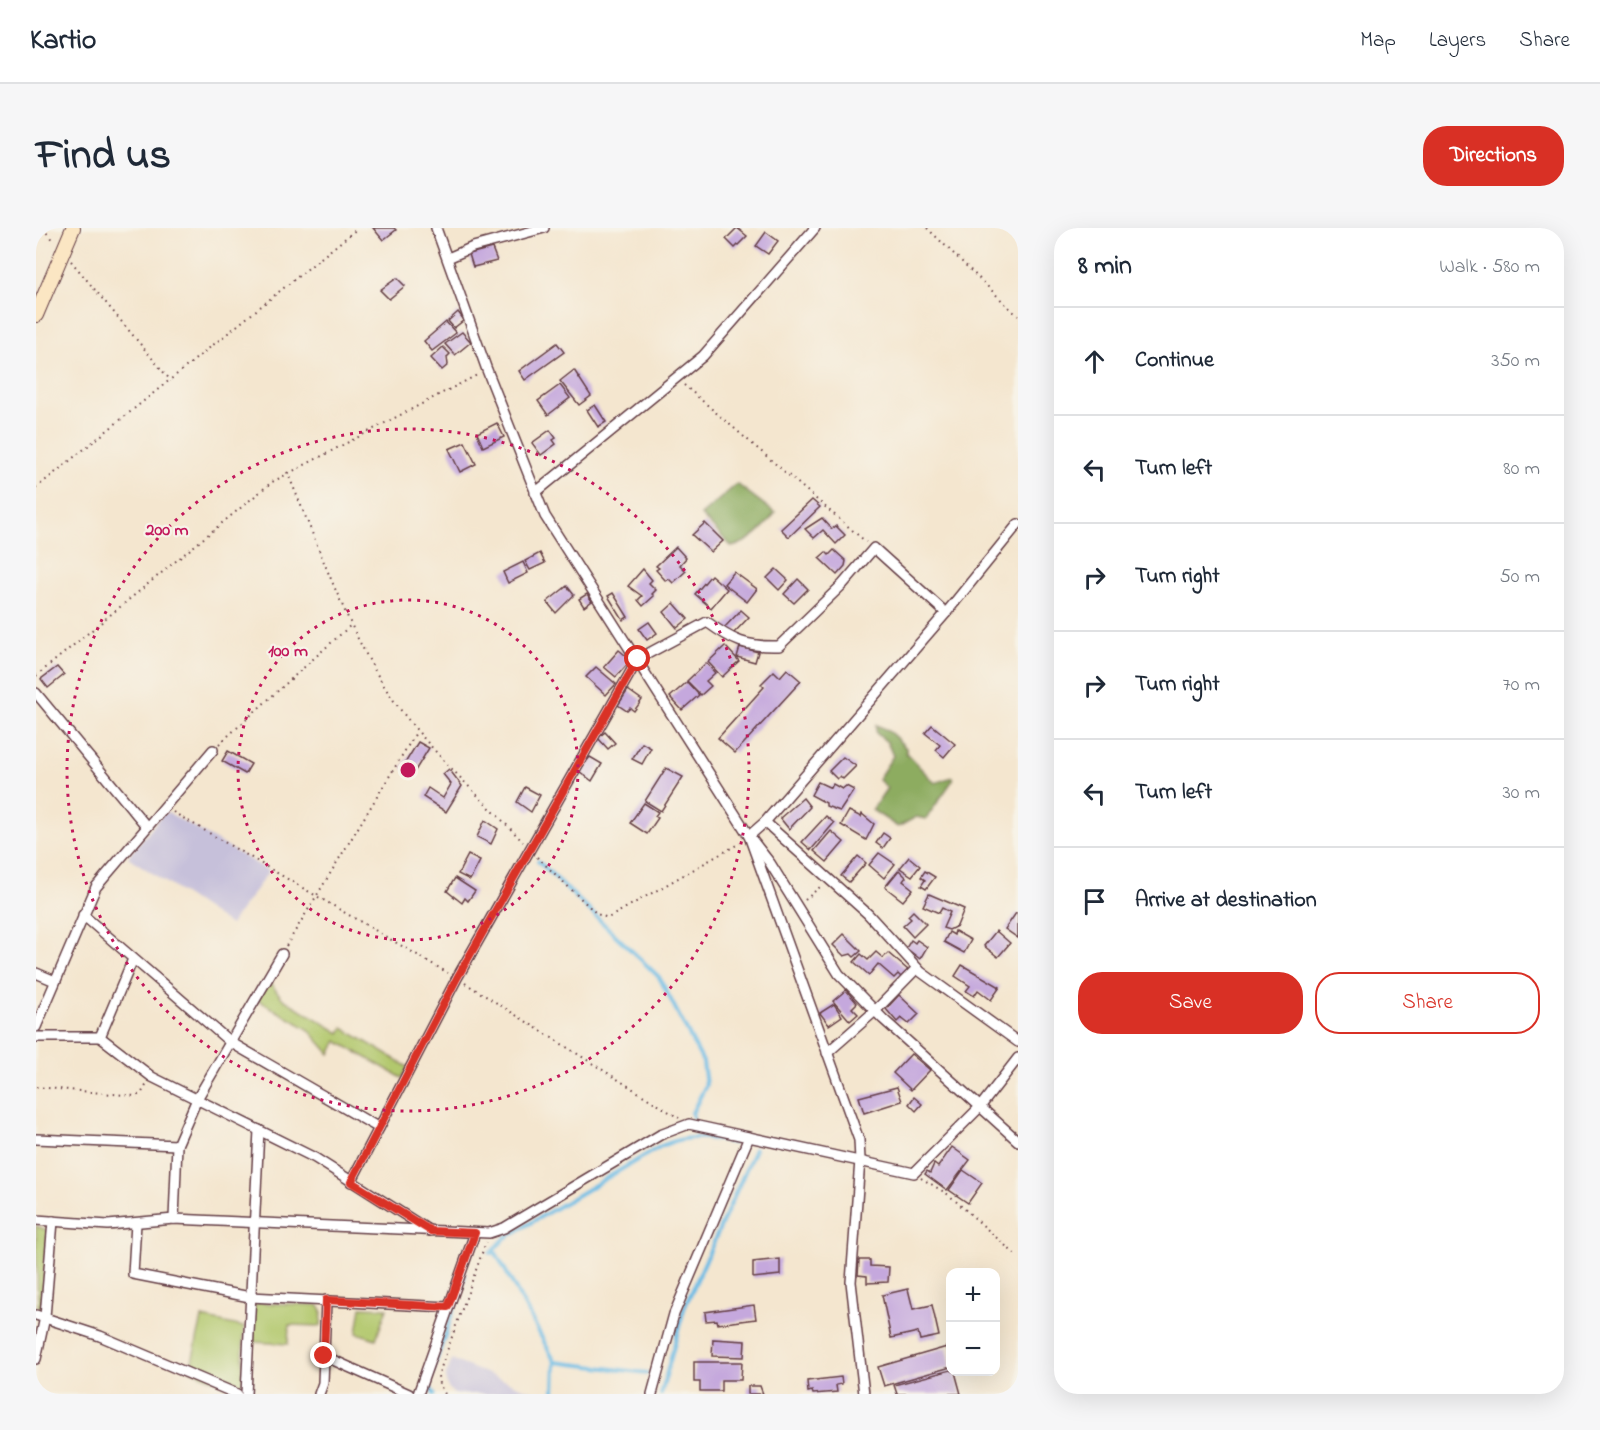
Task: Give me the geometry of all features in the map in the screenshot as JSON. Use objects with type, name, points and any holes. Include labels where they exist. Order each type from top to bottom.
[{"type":"main road","points":[[36,315],[73,228]]},
{"type":"street","points":[[436,228],[487,370],[545,516],[749,836],[770,863],[839,974],[875,1011],[1018,1141]]},
{"type":"street","points":[[448,258],[473,247],[544,228]]},
{"type":"street","points":[[535,493],[678,379],[703,356],[815,228]]},
{"type":"street","points":[[749,836],[765,822],[1017,529]]},
{"type":"street","points":[[351,1182],[457,978],[638,659],[707,622],[731,640],[761,646],[779,646],[843,584],[874,548],[946,613]]},
{"type":"street","points":[[36,693],[147,827]]},
{"type":"street","points":[[36,1027],[96,888],[213,750]]},
{"type":"street","points":[[765,822],[868,914],[917,968],[1018,1042]]},
{"type":"street","points":[[749,836],[858,1140],[860,1160],[850,1282],[864,1394]]},
{"type":"street","points":[[83,915],[230,1042],[379,1128]]},
{"type":"street","points":[[174,1219],[177,1145],[197,1099],[282,954]]},
{"type":"street","points":[[100,1037],[133,959]]},
{"type":"street","points":[[827,1053],[875,1011],[917,968]]},
{"type":"street","points":[[36,973],[55,981]]},
{"type":"street","points":[[36,1037],[100,1037],[152,1077],[315,1158],[431,1231]]},
{"type":"street","points":[[36,1220],[108,1225],[174,1219],[489,1233],[504,1228],[660,1135],[689,1124],[914,1173],[980,1107],[1018,1058]]},
{"type":"street","points":[[246,1394],[259,1130]]},
{"type":"street","points":[[652,1394],[674,1314],[749,1137]]},
{"type":"street","points":[[36,1139],[177,1145]]},
{"type":"street","points":[[36,1359],[53,1221]]},
{"type":"street","points":[[136,1223],[133,1274],[250,1297],[448,1307]]},
{"type":"street","points":[[418,1394],[475,1233]]},
{"type":"street","points":[[319,1394],[323,1383],[326,1300]]},
{"type":"street","points":[[41,1316],[100,1336],[237,1394]]},
{"type":"street","points":[[324,1356],[409,1394]]},
{"type":"path","points":[[43,228],[171,381]]},
{"type":"path","points":[[36,488],[358,228]]},
{"type":"path","points":[[927,228],[1018,316]]},
{"type":"path","points":[[36,676],[287,472],[487,370]]},
{"type":"path","points":[[678,379],[874,548]]},
{"type":"path","points":[[287,472],[352,624],[386,688],[417,731],[530,850],[597,914],[608,918],[749,836]]},
{"type":"path","points":[[213,750],[352,624]]},
{"type":"path","points":[[282,954],[417,731]]},
{"type":"path","points":[[164,806],[457,978],[689,1124]]},
{"type":"path","points":[[36,1087],[138,1095],[152,1077]]},
{"type":"path","points":[[914,1173],[949,1195],[1018,1257]]},
{"type":"path","points":[[445,1394],[439,1384],[438,1376],[489,1233]]},
{"type":"shaded area","points":[[169,813],[269,871],[230,925],[128,857],[163,814]]},
{"type":"shaded area","points":[[452,1360],[539,1394],[454,1394],[448,1388],[445,1378]]},
{"type":"green space","points":[[737,484],[775,513],[756,534],[732,547],[701,515]]},
{"type":"green space","points":[[876,725],[896,737],[906,748],[906,753],[935,783],[952,777],[953,780],[926,819],[916,817],[898,827],[872,810],[887,788],[878,779],[893,756],[887,742],[876,733]]},
{"type":"green space","points":[[269,982],[283,999],[340,1033],[343,1028],[408,1067],[402,1078],[337,1041],[330,1054],[308,1029],[258,1000]]},
{"type":"green space","points":[[36,1226],[47,1230],[42,1306],[38,1310]]},
{"type":"green space","points":[[258,1303],[318,1305],[322,1310],[321,1326],[289,1325],[288,1344],[253,1342],[254,1307]]},
{"type":"green space","points":[[361,1307],[387,1308],[376,1339],[357,1333]]},
{"type":"green space","points":[[202,1318],[244,1327],[242,1386],[236,1389],[190,1370]]},
{"type":"building","points":[[373,228],[394,228],[396,230],[383,240]]},
{"type":"building","points":[[737,228],[747,236],[735,248],[726,239]]},
{"type":"building","points":[[766,232],[778,241],[768,254],[756,246]]},
{"type":"building","points":[[492,248],[497,261],[473,267],[469,254]]},
{"type":"building","points":[[397,278],[405,286],[389,299],[380,290]]},
{"type":"building","points":[[458,312],[464,320],[454,328],[448,321]]},
{"type":"building","points":[[446,322],[456,333],[432,351],[424,341]]},
{"type":"building","points":[[462,332],[471,342],[455,355],[445,344]]},
{"type":"building","points":[[557,343],[564,352],[525,380],[519,371]]},
{"type":"building","points":[[443,347],[450,354],[447,357],[448,365],[442,370],[431,358]]},
{"type":"building","points":[[574,370],[591,396],[579,405],[560,381]]},
{"type":"building","points":[[560,385],[570,398],[548,415],[538,401]]},
{"type":"building","points":[[595,405],[606,422],[598,427],[587,410]]},
{"type":"building","points":[[497,423],[504,437],[483,447],[477,433]]},
{"type":"building","points":[[550,430],[556,438],[553,440],[556,444],[541,455],[532,443]]},
{"type":"building","points":[[465,442],[476,464],[460,472],[449,449]]},
{"type":"building","points":[[812,500],[820,507],[789,537],[781,529]]},
{"type":"building","points":[[822,518],[832,529],[836,526],[845,535],[836,544],[823,530],[814,538],[805,529]]},
{"type":"building","points":[[705,523],[723,541],[711,552],[692,535]]},
{"type":"building","points":[[676,547],[686,558],[680,565],[686,571],[673,583],[669,579],[666,581],[656,570],[659,568],[656,566]]},
{"type":"building","points":[[834,550],[846,561],[845,566],[837,575],[819,558],[826,552],[829,555]]},
{"type":"building","points":[[540,553],[545,563],[530,570],[525,561]]},
{"type":"building","points":[[523,562],[528,573],[508,583],[503,572]]},
{"type":"building","points":[[643,569],[652,580],[649,583],[656,590],[652,594],[654,596],[643,606],[638,600],[642,596],[628,586]]},
{"type":"building","points":[[776,569],[788,580],[779,590],[767,578]]},
{"type":"building","points":[[734,572],[757,589],[747,602],[724,584]]},
{"type":"building","points":[[711,575],[727,589],[711,608],[695,594]]},
{"type":"building","points":[[798,579],[808,589],[794,603],[784,594]]},
{"type":"building","points":[[567,586],[574,595],[556,613],[547,602]]},
{"type":"building","points":[[613,593],[628,617],[623,620],[608,596]]},
{"type":"building","points":[[587,594],[592,601],[584,607],[579,599]]},
{"type":"building","points":[[674,603],[688,619],[677,628],[664,612]]},
{"type":"building","points":[[741,610],[749,617],[732,635],[724,628]]},
{"type":"building","points":[[649,622],[657,633],[647,640],[639,629]]},
{"type":"building","points":[[725,646],[739,661],[722,677],[708,662]]},
{"type":"building","points":[[740,647],[758,652],[755,662],[737,657]]},
{"type":"building","points":[[619,650],[631,660],[616,677],[604,667]]},
{"type":"building","points":[[706,663],[715,673],[706,681],[711,686],[701,695],[687,681]]},
{"type":"building","points":[[57,667],[64,675],[48,688],[41,679]]},
{"type":"building","points":[[596,667],[616,684],[606,695],[586,677]]},
{"type":"building","points":[[787,669],[801,681],[735,753],[718,738],[764,687],[761,684],[774,671],[780,677]]},
{"type":"building","points":[[687,682],[699,695],[682,710],[670,697]]},
{"type":"building","points":[[628,690],[642,700],[634,711],[630,708],[627,711],[618,705]]},
{"type":"building","points":[[932,725],[955,744],[944,757],[936,750],[940,745],[925,733]]},
{"type":"building","points":[[605,732],[615,743],[608,749],[598,738]]},
{"type":"building","points":[[418,742],[429,748],[413,774],[402,768]]},
{"type":"building","points":[[642,743],[651,748],[642,764],[632,759]]},
{"type":"building","points":[[228,751],[251,764],[245,774],[222,761]]},
{"type":"building","points":[[590,757],[602,764],[592,781],[579,771]]},
{"type":"building","points":[[843,757],[856,766],[843,779],[840,776],[837,779],[829,771]]},
{"type":"building","points":[[666,768],[683,777],[661,811],[645,801]]},
{"type":"building","points":[[449,769],[462,786],[446,812],[423,797],[428,788],[443,798],[451,784],[443,774]]},
{"type":"building","points":[[818,782],[831,788],[833,784],[842,789],[846,786],[854,790],[840,811],[826,806],[826,803],[811,795]]},
{"type":"building","points":[[525,787],[540,795],[531,812],[517,802]]},
{"type":"building","points":[[803,798],[810,807],[789,829],[780,818]]},
{"type":"building","points":[[644,803],[658,812],[655,816],[658,818],[647,834],[630,823]]},
{"type":"building","points":[[849,811],[861,817],[862,814],[874,824],[866,840],[841,825]]},
{"type":"building","points":[[826,816],[834,823],[811,850],[802,842]]},
{"type":"building","points":[[485,820],[498,829],[491,844],[477,837]]},
{"type":"building","points":[[831,831],[844,842],[827,862],[814,851]]},
{"type":"building","points":[[883,833],[890,838],[883,848],[876,843]]},
{"type":"building","points":[[879,853],[895,864],[884,878],[869,865]]},
{"type":"building","points":[[468,855],[480,861],[470,880],[458,874]]},
{"type":"building","points":[[858,856],[866,863],[849,882],[841,876]]},
{"type":"building","points":[[909,857],[920,866],[912,876],[900,868]]},
{"type":"building","points":[[899,870],[906,877],[903,881],[913,889],[903,901],[885,887]]},
{"type":"building","points":[[925,871],[935,877],[926,889],[921,886],[925,880],[921,877]]},
{"type":"building","points":[[455,878],[475,891],[468,901],[465,898],[462,903],[447,891]]},
{"type":"building","points":[[929,894],[964,909],[957,926],[949,930],[943,928],[950,912],[942,908],[939,913],[923,906]]},
{"type":"building","points":[[913,911],[926,924],[913,937],[903,926],[911,919],[908,916]]},
{"type":"building","points":[[1016,913],[1018,914],[1018,938],[1005,929]]},
{"type":"building","points":[[955,931],[971,940],[964,953],[944,942],[949,932],[954,935]]},
{"type":"building","points":[[996,931],[1010,943],[998,957],[984,946]]},
{"type":"building","points":[[844,934],[861,951],[854,957],[851,954],[844,956],[833,945]]},
{"type":"building","points":[[911,940],[915,943],[917,940],[927,947],[920,959],[906,948]]},
{"type":"building","points":[[876,952],[883,958],[888,953],[908,970],[901,977],[898,974],[894,978],[878,964],[869,975],[854,962],[861,954],[868,960]]},
{"type":"building","points":[[962,965],[1000,987],[991,1000],[978,990],[974,996],[966,991],[970,986],[955,976]]},
{"type":"building","points":[[846,990],[857,1003],[852,1008],[858,1014],[850,1021],[833,1001]]},
{"type":"building","points":[[899,995],[919,1014],[909,1024],[901,1018],[897,1022],[886,1009]]},
{"type":"building","points":[[834,1004],[842,1016],[829,1025],[820,1013]]},
{"type":"building","points":[[911,1054],[930,1070],[911,1090],[893,1073]]},
{"type":"building","points":[[897,1087],[902,1101],[864,1113],[859,1097]]},
{"type":"building","points":[[914,1097],[922,1104],[916,1111],[909,1104]]},
{"type":"building","points":[[952,1147],[970,1160],[947,1190],[925,1174],[927,1171],[930,1173],[934,1164],[938,1167]]},
{"type":"building","points":[[963,1170],[982,1183],[968,1203],[949,1190]]},
{"type":"building","points":[[780,1259],[780,1275],[753,1278],[753,1262]]},
{"type":"building","points":[[859,1260],[870,1260],[870,1266],[889,1267],[888,1282],[867,1283],[867,1276],[858,1275]]},
{"type":"building","points":[[908,1289],[913,1309],[932,1305],[939,1336],[920,1340],[918,1332],[891,1338],[882,1295]]},
{"type":"building","points":[[754,1305],[756,1319],[718,1324],[717,1320],[706,1321],[705,1312]]},
{"type":"building","points":[[713,1339],[745,1341],[744,1357],[712,1356]]},
{"type":"building","points":[[946,1347],[946,1368],[884,1386],[878,1367]]},
{"type":"building","points":[[694,1362],[742,1362],[741,1380],[721,1380],[721,1391],[700,1391],[700,1382],[694,1382]]},
{"type":"building","points":[[946,1371],[946,1376],[956,1376],[961,1394],[897,1394],[894,1385]]},
{"type":"building","points":[[841,1377],[842,1384],[836,1385],[837,1392],[813,1394],[812,1391],[808,1392],[807,1381]]},
{"type":"building","points":[[748,1386],[760,1386],[763,1394],[748,1394]]},
{"type":"waterway","points":[[538,861],[659,977],[703,1062],[706,1085],[692,1113],[693,1117]]},
{"type":"waterway","points":[[492,1252],[505,1238],[661,1146],[689,1138],[734,1143]]},
{"type":"waterway","points":[[661,1394],[684,1309],[755,1149]]},
{"type":"waterway","points":[[490,1253],[496,1253],[555,1362],[554,1394]]},
{"type":"waterway","points":[[434,1394],[430,1387],[430,1379],[465,1276]]},
{"type":"waterway","points":[[555,1362],[647,1373]]},
{"type":"route","points":[[324,1356],[326,1300],[448,1307],[475,1233],[431,1231],[351,1182],[457,978],[638,659]]}]
